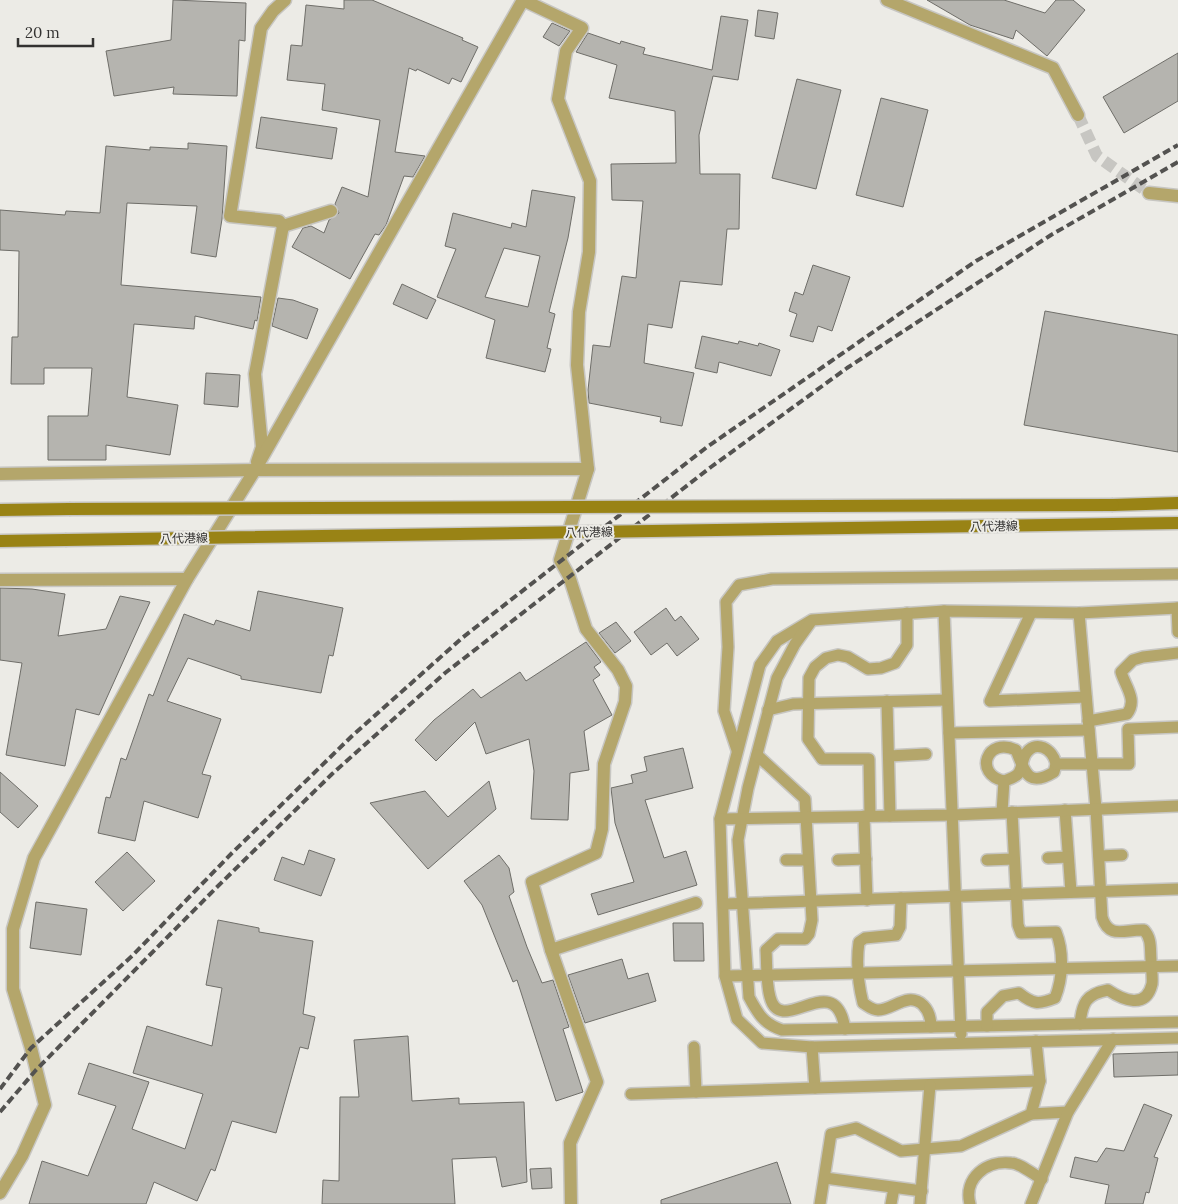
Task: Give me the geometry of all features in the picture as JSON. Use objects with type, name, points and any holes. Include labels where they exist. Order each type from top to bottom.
[{"type":"main road","name":"八代港線","points":[[0,510],[1113,505],[1178,503]]},
{"type":"main road","name":"八代港線","points":[[0,541],[1178,523]]},
{"type":"street","points":[[256,470],[262,447],[255,374],[283,226],[279,221],[230,216],[261,28],[273,11],[285,0]]},
{"type":"street","points":[[0,1193],[22,1156],[46,1105],[13,989],[13,928],[34,858],[187,579],[256,470],[523,0],[582,28],[566,51],[558,99],[590,182],[589,252],[579,312],[577,365],[588,469],[560,560],[569,576],[586,629],[618,670],[626,686],[624,702],[604,764],[602,829],[596,853],[532,882],[551,950],[597,1082],[570,1144],[571,1204]]},
{"type":"street","points":[[887,0],[1053,68],[1078,115]]},
{"type":"street","points":[[1149,193],[1178,196]]},
{"type":"street","points":[[283,226],[331,211]]},
{"type":"street","points":[[0,474],[256,470],[588,469]]},
{"type":"street","points":[[0,580],[187,579]]},
{"type":"street","points":[[551,950],[696,903]]},
{"type":"lane","points":[[737,750],[724,711],[728,654],[726,602],[739,585],[772,579],[1178,574]]},
{"type":"lane","points":[[1178,632],[1178,608],[1079,613],[944,611],[812,620],[777,641],[760,665],[720,819],[725,976],[737,1019],[762,1043],[812,1047],[1178,1038]]},
{"type":"lane","points":[[944,611],[961,1043]]},
{"type":"lane","points":[[1031,612],[990,701],[1086,698]]},
{"type":"lane","points":[[867,900],[866,860],[869,759],[822,759],[808,739],[809,678],[815,666],[826,658],[838,655],[848,657],[868,669],[881,668],[895,663],[907,645],[907,613]]},
{"type":"lane","points":[[1079,613],[1096,809],[1102,917],[1105,928],[1111,932],[1144,930],[1150,937],[1152,984],[1140,999],[1126,1001],[1108,990],[1095,993],[1085,1001],[1081,1010],[1080,1024]]},
{"type":"lane","points":[[812,620],[795,644],[777,678],[756,755],[738,840],[749,997],[757,1013],[769,1026],[782,1030],[1178,1022]]},
{"type":"lane","points":[[949,733],[1089,725],[1127,714],[1131,708],[1131,698],[1121,672],[1133,660],[1178,653]]},
{"type":"lane","points":[[768,710],[793,704],[947,700]]},
{"type":"lane","points":[[887,701],[890,816]]},
{"type":"lane","points":[[1056,764],[1092,766],[1129,764],[1128,729],[1178,727]]},
{"type":"lane","points":[[1056,764],[1054,755],[1047,748],[1038,746],[1029,750],[1022,764],[1020,772],[1013,779],[1004,781],[996,779],[989,773],[986,765],[988,756],[998,746],[1008,746],[1016,750],[1022,764],[1025,772],[1033,779],[1042,780],[1054,772],[1056,764]]},
{"type":"lane","points":[[889,756],[926,754]]},
{"type":"lane","points":[[756,755],[805,799],[811,902],[809,934],[805,939],[778,939],[766,950],[770,999],[776,1007],[786,1012],[792,1012],[809,1003],[818,1001],[830,1003],[838,1007],[841,1012],[845,1029]]},
{"type":"lane","points":[[987,1026],[987,1012],[1003,996],[1019,993],[1031,1002],[1040,1004],[1055,998],[1060,985],[1060,941],[1056,932],[1021,933],[1018,925],[1014,859],[1004,781]]},
{"type":"lane","points":[[720,819],[806,816],[952,815],[1178,806]]},
{"type":"lane","points":[[1065,810],[1071,892]]},
{"type":"lane","points":[[1099,856],[1122,856]]},
{"type":"lane","points":[[1048,858],[1068,857]]},
{"type":"lane","points":[[987,860],[1014,859]]},
{"type":"lane","points":[[786,860],[808,860]]},
{"type":"lane","points":[[838,860],[866,860]]},
{"type":"lane","points":[[724,904],[1178,889]]},
{"type":"lane","points":[[901,898],[900,927],[896,935],[865,938],[859,942],[858,973],[863,1003],[871,1008],[880,1010],[909,1000],[918,1001],[927,1009],[931,1019],[931,1027]]},
{"type":"lane","points":[[725,976],[1178,966]]},
{"type":"lane","points":[[1031,1204],[1068,1112],[1112,1039]]},
{"type":"lane","points":[[1031,1114],[1040,1082],[1036,1042]]},
{"type":"lane","points":[[694,1047],[696,1092]]},
{"type":"lane","points":[[812,1047],[815,1088]]},
{"type":"lane","points":[[631,1094],[1040,1082]]},
{"type":"lane","points":[[920,1204],[930,1085]]},
{"type":"lane","points":[[820,1204],[831,1134],[856,1128],[902,1151],[961,1146],[1031,1114],[1068,1112]]},
{"type":"lane","points":[[970,1204],[969,1199],[973,1177],[985,1166],[1012,1162],[1042,1179]]},
{"type":"lane","points":[[825,1178],[922,1191]]},
{"type":"lane","points":[[891,1204],[894,1188]]},
{"type":"building","points":[[173,0],[246,3],[245,41],[239,40],[237,96],[173,94],[174,87],[114,96],[106,51],[171,40]]},
{"type":"building","points":[[344,0],[372,0],[463,38],[462,40],[478,47],[461,82],[452,78],[449,84],[417,69],[416,71],[409,68],[395,152],[425,156],[413,177],[404,176],[386,225],[379,235],[375,234],[350,279],[292,247],[303,228],[311,226],[324,233],[329,220],[339,213],[335,204],[342,187],[368,197],[380,120],[322,110],[325,84],[287,80],[291,45],[302,46],[306,5],[344,9]]},
{"type":"building","points":[[927,0],[1004,0],[1045,13],[1056,0],[1073,0],[1085,10],[1047,56],[1016,30],[1013,39],[970,25]]},
{"type":"building","points":[[758,10],[778,13],[774,39],[755,36]]},
{"type":"building","points":[[721,16],[748,20],[738,80],[713,76],[699,135],[700,174],[740,174],[739,229],[727,229],[722,285],[680,281],[672,328],[648,324],[644,363],[694,373],[682,426],[660,422],[661,417],[589,403],[588,390],[593,345],[610,347],[622,276],[636,278],[643,201],[612,200],[611,164],[676,163],[675,111],[609,98],[617,65],[576,52],[588,33],[620,44],[621,41],[645,48],[643,54],[712,70]]},
{"type":"building","points":[[552,23],[570,31],[559,46],[543,37]]},
{"type":"building","points":[[1178,53],[1178,101],[1124,133],[1103,97]]},
{"type":"building","points":[[797,79],[841,90],[816,189],[772,178]]},
{"type":"building","points":[[881,98],[928,110],[903,207],[856,195]]},
{"type":"building","points":[[261,117],[337,128],[332,159],[256,148]]},
{"type":"building","points":[[188,143],[227,146],[222,219],[216,257],[191,253],[197,206],[127,203],[121,285],[261,297],[257,321],[255,320],[253,329],[195,316],[194,329],[134,324],[127,397],[178,405],[170,455],[106,445],[106,460],[48,460],[48,416],[88,416],[92,368],[44,368],[44,384],[11,384],[12,337],[18,337],[19,251],[0,250],[0,210],[65,215],[66,211],[100,213],[106,146],[150,150],[150,147],[188,149]]},
{"type":"building","points":[[532,190],[575,197],[568,238],[549,312],[555,314],[547,348],[551,349],[545,372],[486,358],[495,320],[437,297],[456,249],[445,246],[453,213],[511,228],[512,223],[526,227]],"holes":[[[504,248],[540,256],[528,307],[485,297]]]},
{"type":"building","points":[[813,265],[850,277],[832,331],[818,326],[813,342],[790,336],[797,314],[789,311],[795,292],[803,295]]},
{"type":"building","points":[[402,284],[436,300],[427,319],[393,304]]},
{"type":"building","points":[[278,298],[293,300],[318,309],[307,339],[272,326]]},
{"type":"building","points":[[1045,311],[1178,335],[1178,452],[1024,425]]},
{"type":"building","points":[[702,336],[738,344],[739,341],[758,346],[759,343],[780,350],[771,376],[719,362],[717,373],[695,368]]},
{"type":"building","points":[[206,373],[240,375],[238,407],[204,404]]},
{"type":"building","points":[[0,588],[32,589],[65,594],[58,636],[106,629],[120,596],[150,602],[99,715],[76,709],[65,766],[6,755],[22,663],[0,660]]},
{"type":"building","points":[[258,591],[343,608],[333,656],[329,655],[321,693],[241,679],[241,676],[188,658],[167,701],[221,719],[202,774],[211,776],[198,818],[144,801],[135,841],[98,833],[106,797],[110,798],[121,758],[126,760],[149,694],[153,696],[184,614],[214,625],[216,620],[250,631]]},
{"type":"building","points":[[666,608],[675,621],[681,616],[699,639],[677,656],[667,643],[651,655],[634,632]]},
{"type":"building","points":[[616,622],[631,641],[615,653],[599,633]]},
{"type":"building","points":[[586,642],[601,662],[594,667],[600,675],[593,680],[612,715],[584,731],[589,770],[570,773],[568,820],[531,819],[534,771],[529,739],[486,754],[475,722],[436,761],[415,740],[434,720],[473,689],[481,698],[520,672],[526,681]]},
{"type":"building","points":[[683,748],[693,788],[645,800],[664,858],[686,851],[697,885],[598,915],[591,894],[634,882],[615,823],[611,788],[633,783],[631,775],[647,771],[644,757]]},
{"type":"building","points":[[0,772],[38,806],[18,828],[0,812]]},
{"type":"building","points":[[489,781],[496,809],[428,869],[370,803],[425,791],[448,817]]},
{"type":"building","points":[[309,850],[335,859],[321,896],[274,880],[282,857],[304,865]]},
{"type":"building","points":[[127,852],[155,881],[123,911],[95,882]]},
{"type":"building","points":[[499,855],[509,868],[514,892],[509,896],[527,947],[542,983],[553,980],[569,1027],[563,1029],[583,1092],[556,1101],[517,980],[513,982],[482,905],[464,881]]},
{"type":"building","points":[[36,902],[87,909],[81,955],[30,948]]},
{"type":"building","points":[[218,920],[259,928],[259,932],[313,941],[303,1014],[315,1017],[308,1049],[300,1047],[276,1133],[232,1121],[215,1171],[211,1169],[197,1201],[154,1182],[146,1204],[29,1204],[42,1161],[88,1176],[116,1106],[78,1094],[89,1063],[149,1082],[132,1129],[185,1149],[203,1094],[133,1073],[147,1026],[212,1046],[222,988],[206,985]]},
{"type":"building","points":[[673,923],[703,923],[704,961],[674,961]]},
{"type":"building","points":[[622,959],[628,979],[648,973],[656,1001],[585,1023],[568,975]]},
{"type":"building","points":[[408,1036],[412,1101],[459,1098],[459,1104],[524,1102],[527,1182],[502,1187],[496,1157],[452,1159],[455,1204],[322,1204],[323,1180],[339,1181],[340,1097],[359,1097],[354,1040]]},
{"type":"building","points":[[1178,1052],[1178,1075],[1114,1077],[1113,1054]]},
{"type":"building","points":[[1144,1104],[1172,1115],[1154,1157],[1158,1158],[1149,1193],[1146,1192],[1143,1204],[1105,1204],[1109,1185],[1070,1177],[1075,1157],[1097,1162],[1106,1148],[1124,1151]]},
{"type":"building","points":[[777,1162],[791,1204],[661,1204],[661,1200]]},
{"type":"building","points":[[551,1168],[552,1188],[532,1189],[530,1169]]},
{"type":"tunnel","points":[[1078,115],[1097,156],[1149,193]]},
{"type":"railway","points":[[0,1089],[31,1048],[132,956],[232,853],[352,736],[462,638],[707,447],[976,261],[1178,145]]},
{"type":"railway","points":[[0,1112],[36,1070],[214,890],[332,774],[445,673],[711,467],[847,368],[1051,235],[1178,162]]}]
